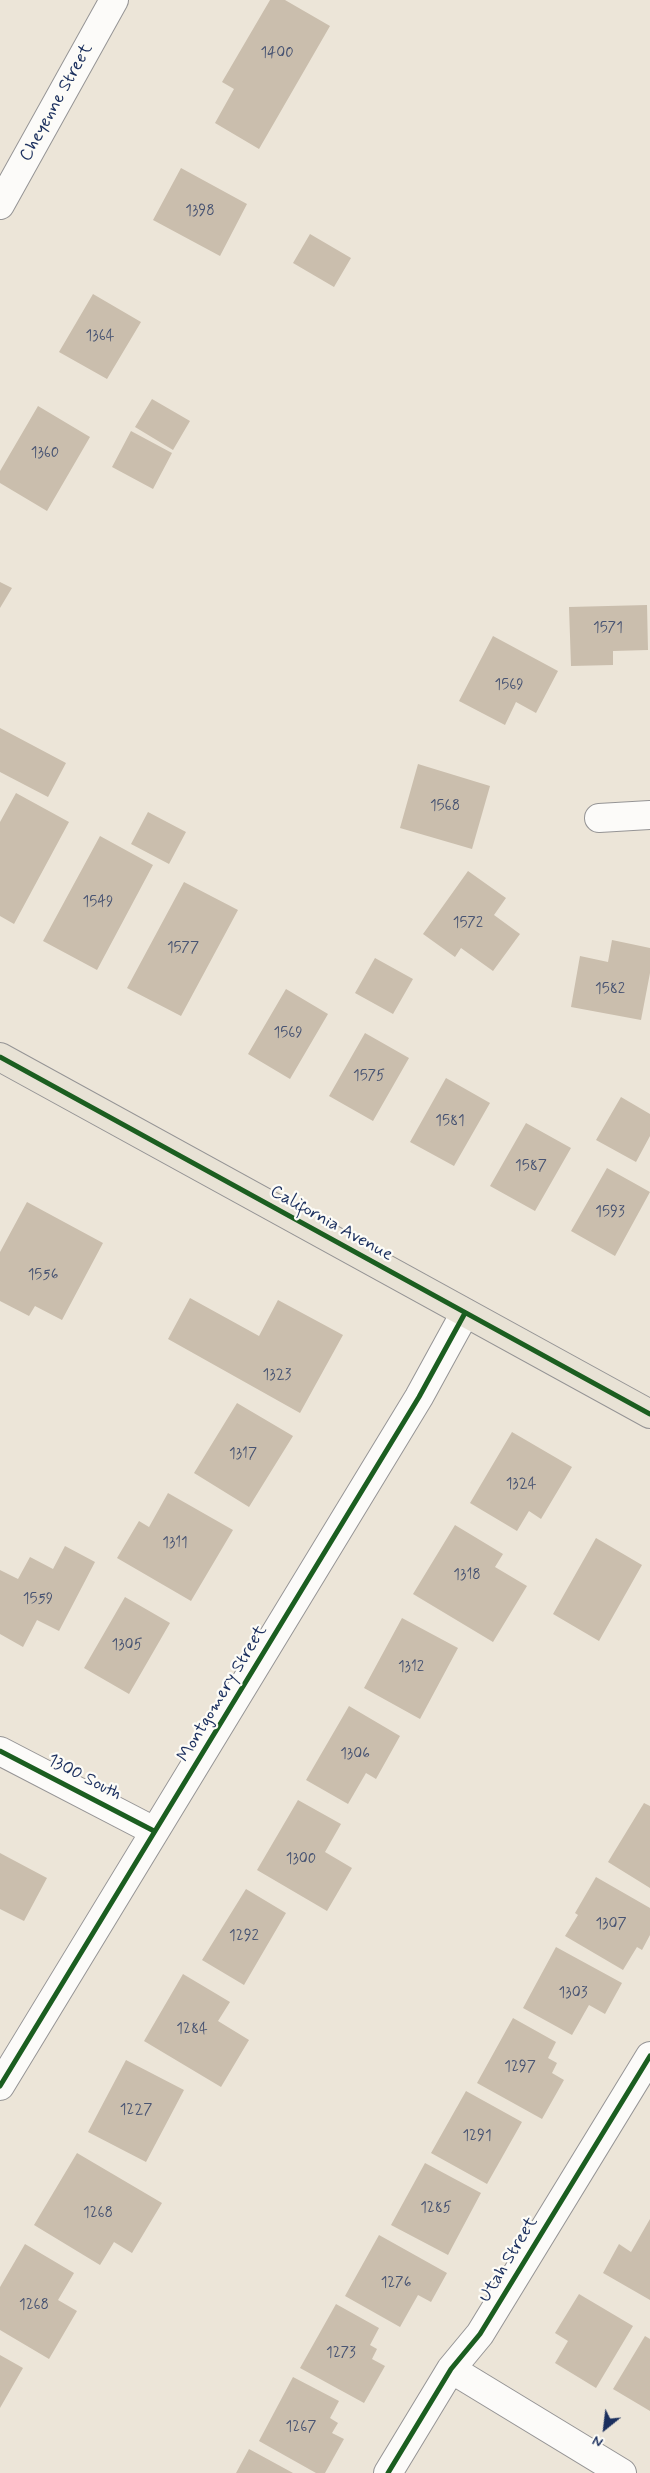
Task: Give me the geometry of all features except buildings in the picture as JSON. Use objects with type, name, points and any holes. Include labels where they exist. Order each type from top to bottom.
[{"type":"main road","name":"California Avenue","points":[[0,1057],[650,1414]]},
{"type":"street","name":"Cheyenne Street","points":[[0,206],[114,0]]},
{"type":"street","points":[[599,818],[650,815]]},
{"type":"street","name":"Montgomery Street","points":[[0,2086],[419,1397],[465,1313]]},
{"type":"street","name":"1300 South","points":[[0,1750],[154,1831]]},
{"type":"street","name":"Utah Street","points":[[388,2473],[451,2369],[480,2334],[650,2058]]},
{"type":"street","points":[[451,2369],[622,2473]]},
{"type":"cycle path","points":[[0,1057],[650,1414]]},
{"type":"cycle path","points":[[0,2086],[419,1397],[465,1313]]},
{"type":"cycle path","points":[[0,1751],[154,1831]]},
{"type":"cycle path","points":[[388,2473],[451,2369],[480,2334],[650,2056]]}]
